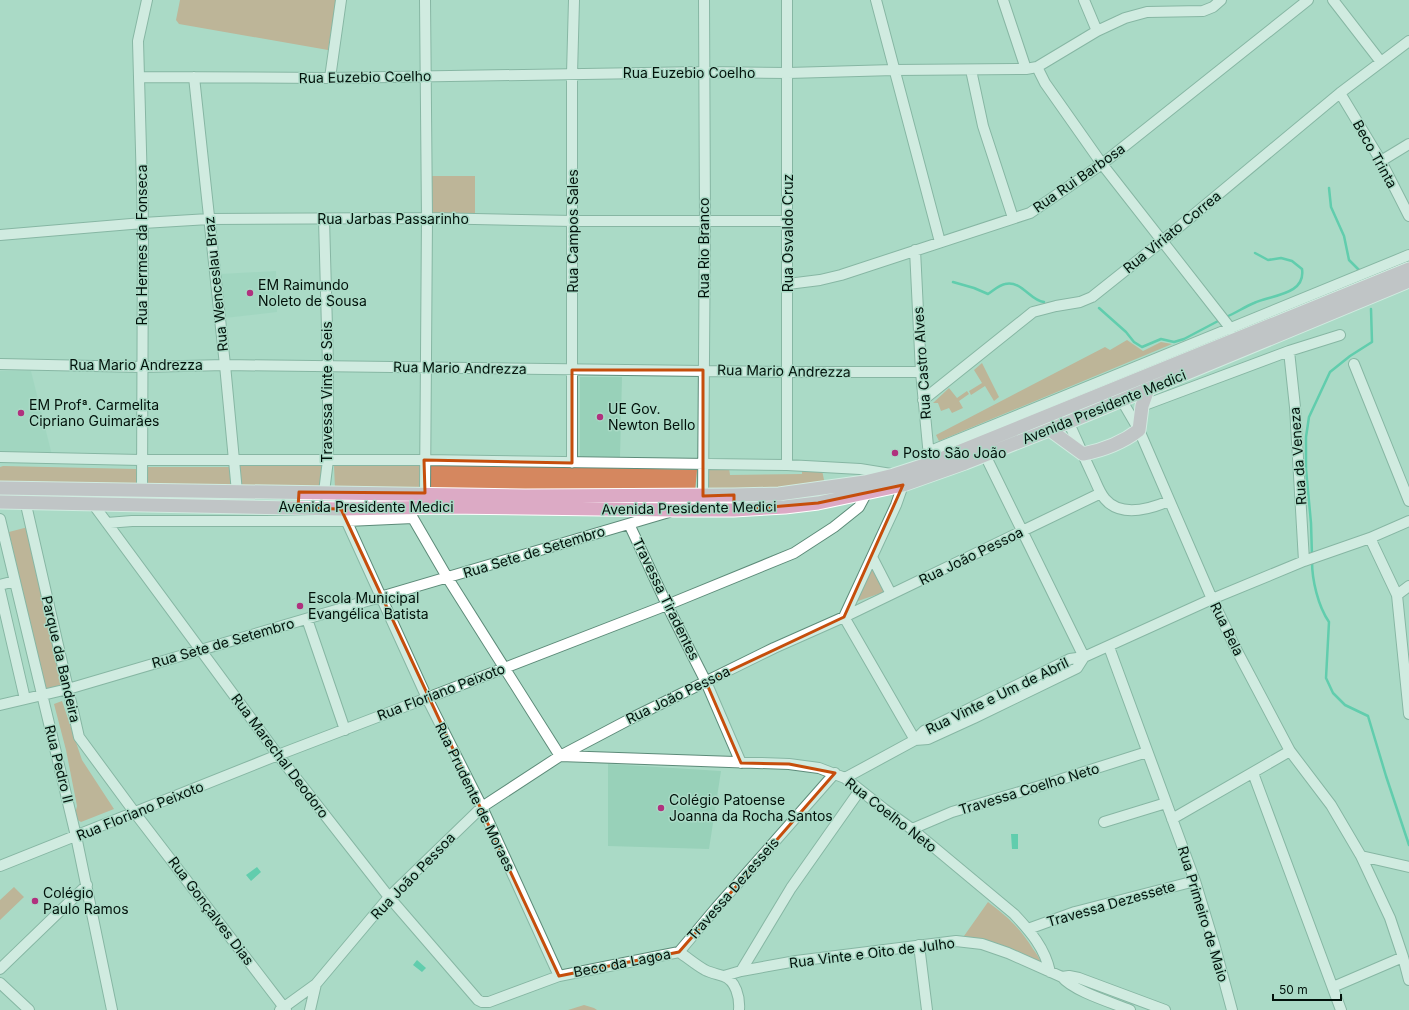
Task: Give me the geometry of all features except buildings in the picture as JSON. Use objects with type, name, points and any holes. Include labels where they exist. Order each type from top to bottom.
[{"type":"main road","name":"Avenida Presidente Medici","points":[[0,502],[341,509],[410,513],[734,510],[785,507],[818,503],[866,488],[894,475],[931,463],[1409,269]]},
{"type":"main road","name":"Avenida Presidente Medici","points":[[0,488],[237,492],[425,493],[525,496],[703,496],[779,494],[903,485],[931,463],[985,456],[1409,281]]},
{"type":"main road","points":[[1050,430],[1083,454],[1096,452],[1118,444],[1139,430],[1142,406],[1148,389]]},
{"type":"main road","points":[[894,475],[903,485]]},
{"type":"main road","points":[[298,508],[299,492]]},
{"type":"main road","points":[[734,495],[734,510]]},
{"type":"street","name":"Rua Hermes da Fonseca","points":[[142,490],[143,223],[138,41],[147,0]]},
{"type":"street","points":[[330,78],[341,0]]},
{"type":"street","points":[[425,493],[424,460],[427,218],[425,76],[426,0]]},
{"type":"street","name":"Rua Campos Sales","points":[[572,463],[572,74],[574,0]]},
{"type":"street","name":"Rua Rio Branco","points":[[703,496],[705,220],[704,0]]},
{"type":"street","name":"Rua Osvaldo Cruz","points":[[787,0],[787,465]]},
{"type":"street","points":[[876,0],[940,242]]},
{"type":"street","points":[[1003,0],[1026,69]]},
{"type":"street","points":[[1084,0],[1097,31]]},
{"type":"street","name":"Rua Euzebio Coelho","points":[[140,77],[330,78],[1026,69],[1037,67],[1097,31],[1125,18],[1147,12],[1203,11],[1213,7],[1221,0]]},
{"type":"street","name":"Rua Rui Barbosa","points":[[788,284],[820,280],[841,275],[1030,213],[1102,164],[1308,0]]},
{"type":"street","points":[[1333,0],[1381,62]]},
{"type":"street","name":"Rua Viriato Correa","points":[[923,400],[1033,312],[1080,302],[1092,297],[1161,242],[1340,93],[1409,41]]},
{"type":"street","points":[[1037,67],[1045,83],[1102,164],[1161,242],[1231,329]]},
{"type":"street","points":[[971,70],[983,126],[1013,218]]},
{"type":"street","name":"Rua Wenceslau Braz","points":[[194,77],[237,492]]},
{"type":"street","name":"Beco Trinta","points":[[1340,93],[1381,161],[1409,216]]},
{"type":"street","points":[[1381,161],[1409,144]]},
{"type":"street","name":"Rua Jarbas Passarinho","points":[[0,235],[209,219],[427,218],[573,221],[787,221]]},
{"type":"street","name":"Travessa Vinte e Seis","points":[[324,219],[328,365],[328,460],[324,492]]},
{"type":"street","name":"Rua Castro Alves","points":[[915,250],[923,400],[931,463]]},
{"type":"street","points":[[931,463],[1231,329],[1409,255]]},
{"type":"street","points":[[1142,406],[1289,351],[1340,334]]},
{"type":"street","name":"Rua da Veneza","points":[[1289,351],[1295,407],[1305,561]]},
{"type":"street","name":"Rua Mario Andrezza","points":[[0,364],[142,367],[328,365],[572,370],[921,372]]},
{"type":"street","points":[[1354,364],[1409,501]]},
{"type":"street","name":"Rua Bela","points":[[1115,389],[1139,430],[1212,599],[1236,649],[1290,751],[1331,805],[1361,856],[1390,918],[1409,980]]},
{"type":"street","points":[[1062,410],[1101,493],[1106,500],[1114,506],[1125,510],[1141,510],[1169,501]]},
{"type":"street","points":[[985,456],[1084,657],[1212,599],[1305,561],[1370,538],[1409,521]]},
{"type":"street","name":"Avenida Presidente Medici","points":[[0,458],[142,460],[424,460],[787,465],[860,469],[894,475]]},
{"type":"street","points":[[903,485],[896,505],[844,616],[915,740]]},
{"type":"street","name":"Parque da Bandeira","points":[[22,488],[79,737],[135,813]]},
{"type":"street","name":"Rua Floriano Peixoto","points":[[0,866],[278,755],[667,605],[794,553],[834,527],[859,507],[866,488]]},
{"type":"street","name":"Rua João Pessoa","points":[[283,1009],[316,984],[389,898],[482,807],[560,756],[634,717],[774,648],[891,594],[1101,493]]},
{"type":"street","name":"Rua Marechal Deodoro","points":[[93,504],[278,755],[389,898],[478,1000]]},
{"type":"street","name":"Rua Prudente de Moraes","points":[[341,509],[428,698],[482,807],[559,976]]},
{"type":"street","name":"Rua Sete de Setembro","points":[[0,705],[68,689],[307,618],[382,598],[676,510]]},
{"type":"street","points":[[107,524],[132,521],[347,521],[410,513],[447,578],[560,756]]},
{"type":"street","name":"Rua Pedro II","points":[[0,519],[76,836],[112,1010]]},
{"type":"street","name":"Travessa Tiradentes","points":[[629,524],[667,605],[706,682],[741,762]]},
{"type":"street","points":[[1370,538],[1397,595],[1406,650],[1409,714]]},
{"type":"street","points":[[872,557],[891,594]]},
{"type":"street","points":[[0,585],[15,581]]},
{"type":"street","points":[[1397,595],[1409,586]]},
{"type":"street","points":[[0,591],[26,699]]},
{"type":"street","points":[[307,618],[345,730]]},
{"type":"street","name":"Rua Primeiro de Maio","points":[[1108,647],[1195,881],[1215,946],[1232,1010]]},
{"type":"street","name":"Rua Vinte e Um de Abril","points":[[845,778],[915,740],[928,738],[1077,668],[1084,657]]},
{"type":"street","points":[[1172,819],[1290,751]]},
{"type":"street","name":"Travessa Coelho Neto","points":[[912,829],[952,812],[1147,752]]},
{"type":"street","name":"Rua Coelho Neto","points":[[560,756],[789,764],[819,768],[835,773],[845,778],[912,829],[1014,914],[1028,929],[1047,959],[1050,972]]},
{"type":"street","name":"Travessa Dezesseis","points":[[679,952],[835,773]]},
{"type":"street","points":[[1253,773],[1334,987],[1341,1010]]},
{"type":"street","points":[[741,971],[791,888],[860,790]]},
{"type":"street","points":[[1104,822],[1166,803]]},
{"type":"street","name":"Rua Gonçalves Dias","points":[[135,813],[283,1009]]},
{"type":"street","points":[[1361,856],[1409,867]]},
{"type":"street","name":"Travessa Dezessete","points":[[1028,929],[1075,912],[1195,881]]},
{"type":"street","points":[[1,965],[87,885]]},
{"type":"street","name":"Rua Vinte e Oito de Julho","points":[[724,976],[741,971],[796,961],[956,941],[982,944],[1008,953],[1062,977],[1068,983],[1079,989],[1130,1010]]},
{"type":"street","points":[[919,945],[927,1010]]},
{"type":"street","name":"Beco da Lagoa","points":[[478,1000],[482,1002],[489,1002],[559,976],[679,952],[694,964],[724,976]]},
{"type":"street","points":[[1334,987],[1403,957]]},
{"type":"street","points":[[724,976],[732,982],[738,994],[739,1010]]},
{"type":"street","name":"Rua Vinte e Oito de Julho","points":[[1062,977],[1068,976],[1084,980],[1165,1010]]},
{"type":"street","points":[[0,983],[28,1010]]},
{"type":"street","name":"Rua João Pessoa","points":[[310,1010],[316,984]]},
{"type":"highlighted area","points":[[572,370],[703,370],[703,496],[734,495],[734,510],[818,503],[903,485],[844,617],[706,682],[741,763],[789,764],[835,773],[679,952],[559,976],[341,509],[298,508],[299,492],[425,493],[424,460],[572,463]]},
{"type":"shaded area","points":[[180,0],[336,0],[328,50],[179,24],[176,20]]},
{"type":"shaded area","points":[[430,176],[475,176],[475,214],[430,214]]},
{"type":"shaded area","name":"EM Raimundo Noleto de Sousa","points":[[276,271],[277,312],[225,318],[220,274]]},
{"type":"shaded area","points":[[1127,340],[1143,351],[1161,342],[1172,344],[939,441],[936,435],[1105,347],[1110,350]]},
{"type":"shaded area","points":[[982,363],[999,397],[994,401],[985,386],[971,395],[969,391],[982,383],[974,370]]},
{"type":"shaded area","name":"EM Profª. Carmelita Cipriano Guimarães","points":[[0,371],[31,371],[52,455],[0,454]]},
{"type":"shaded area","name":"UE Gov. Newton Bello","points":[[580,377],[622,377],[620,457],[580,456]]},
{"type":"shaded area","points":[[949,388],[957,398],[967,391],[969,394],[959,401],[963,408],[952,413],[949,408],[941,411],[938,403],[933,403]]},
{"type":"shaded area","points":[[429,464],[697,470],[695,492],[428,489]]},
{"type":"shaded area","points":[[240,465],[323,466],[322,490],[240,488]]},
{"type":"shaded area","points":[[334,465],[421,465],[421,490],[335,489]]},
{"type":"shaded area","points":[[0,467],[136,469],[138,477],[137,485],[0,483]]},
{"type":"shaded area","points":[[147,467],[230,467],[233,489],[147,486]]},
{"type":"shaded area","points":[[729,468],[730,475],[802,474],[802,471],[822,470],[825,485],[774,490],[709,490],[708,469]]},
{"type":"shaded area","points":[[28,527],[64,685],[45,690],[9,532]]},
{"type":"shaded area","points":[[871,567],[884,592],[855,602]]},
{"type":"shaded area","points":[[62,701],[82,760],[114,809],[81,822],[74,818],[77,806],[66,750],[54,704]]},
{"type":"shaded area","name":"Colégio Patoense Joanna da Rocha Santos","points":[[608,764],[721,771],[709,849],[608,846]]},
{"type":"shaded area","points":[[1011,834],[1018,834],[1018,849],[1012,849]]},
{"type":"shaded area","points":[[257,867],[261,872],[251,881],[246,875]]},
{"type":"shaded area","points":[[14,887],[24,897],[0,920],[0,900]]},
{"type":"shaded area","points":[[988,902],[1008,918],[1018,929],[1041,962],[993,943],[964,936]]},
{"type":"shaded area","points":[[417,960],[426,968],[422,972],[413,965]]},
{"type":"shaded area","points":[[584,1005],[597,1010],[568,1010]]},
{"type":"waterway","points":[[1329,188],[1331,207],[1344,236],[1349,260],[1359,270]]},
{"type":"waterway","points":[[1226,317],[1261,300],[1286,293],[1299,284],[1302,278],[1302,269],[1292,261],[1281,258],[1268,260],[1255,253]]},
{"type":"waterway","points":[[953,282],[988,294],[1005,284],[1016,285],[1034,298],[1044,302]]},
{"type":"waterway","points":[[1099,308],[1126,332],[1134,342],[1142,347],[1161,339],[1174,342],[1184,339],[1220,320]]},
{"type":"waterway","points":[[1312,556],[1311,523],[1306,469],[1306,437],[1309,417],[1330,372],[1350,356],[1372,342],[1371,309]]},
{"type":"waterway","points":[[1312,561],[1316,593],[1329,622],[1326,678],[1333,693],[1345,705],[1368,716],[1409,845]]},
{"type":"place","name":"EM Raimundo Noleto de Sousa","points":[[250,293]]},
{"type":"place","name":"EM Profª. Carmelita Cipriano Guimarães","points":[[21,413]]},
{"type":"place","name":"UE Gov. Newton Bello","points":[[600,417]]},
{"type":"place","name":"Posto São João","points":[[895,453]]},
{"type":"place","name":"Escola Municipal Evangélica Batista","points":[[300,606]]},
{"type":"place","name":"Colégio Patoense Joanna da Rocha Santos","points":[[661,808]]},
{"type":"place","name":"Colégio Paulo Ramos","points":[[35,901]]}]
